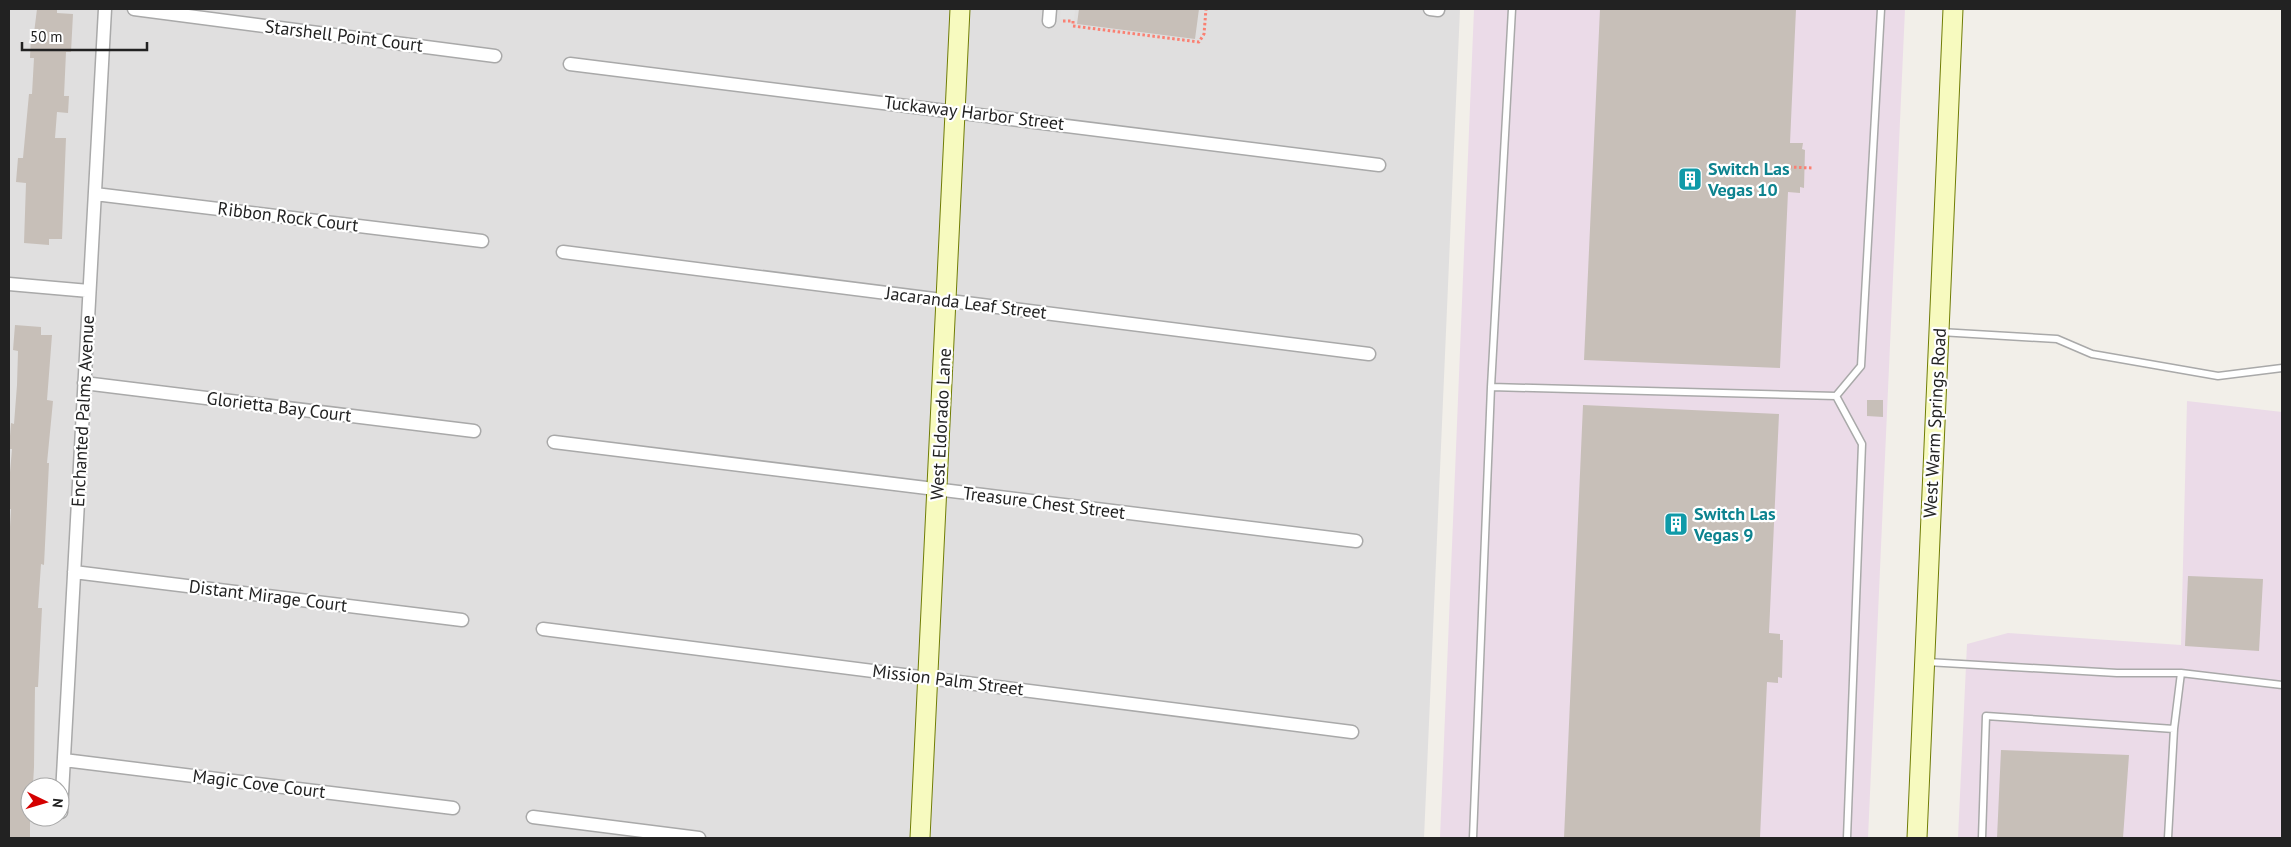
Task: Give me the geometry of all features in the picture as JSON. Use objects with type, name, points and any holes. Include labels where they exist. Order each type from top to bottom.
[{"type":"street","name":"Enchanted Palms Avenue","points":[[63,777],[105,9]]},
{"type":"street","name":"Starshell Point Court","points":[[134,9],[495,56]]},
{"type":"street","name":"West Eldorado Lane","points":[[920,838],[960,9]]},
{"type":"street","name":"West Warm Springs Road","points":[[1917,838],[1953,9]]},
{"type":"street","name":"Tuckaway Harbor Street","points":[[570,64],[1379,165]]},
{"type":"street","name":"Ribbon Rock Court","points":[[95,194],[482,241]]},
{"type":"street","name":"Jacaranda Leaf Street","points":[[563,252],[1369,354]]},
{"type":"street","points":[[9,284],[89,290]]},
{"type":"street","name":"Glorietta Bay Court","points":[[84,383],[474,432]]},
{"type":"street","name":"Treasure Chest Street","points":[[554,442],[1356,541]]},
{"type":"street","name":"Distant Mirage Court","points":[[74,572],[462,620]]},
{"type":"street","name":"Mission Palm Street","points":[[544,628],[1352,732]]},
{"type":"street","name":"Magic Cove Court","points":[[64,760],[453,808]]},
{"type":"street","points":[[533,817],[699,838]]},
{"type":"lane","points":[[1473,838],[1491,387],[1512,9]]},
{"type":"lane","points":[[1836,396],[1862,366],[1881,9]]},
{"type":"lane","points":[[1939,332],[2057,339],[2092,354],[2218,376],[2282,368]]},
{"type":"lane","points":[[1491,387],[1836,396]]},
{"type":"lane","points":[[1836,396],[1862,444],[1847,838]]},
{"type":"lane","points":[[1924,662],[2117,673],[2180,674],[2282,685]]},
{"type":"lane","points":[[2168,838],[2174,729],[2180,674]]},
{"type":"lane","points":[[1982,838],[1986,716],[2174,729]]},
{"type":"path","points":[[1050,15],[1073,21],[1072,26],[1200,42],[1204,34],[1206,9]]},
{"type":"path","points":[[1789,167],[1812,168]]},
{"type":"shaded area","points":[[9,9],[1460,9],[1424,838],[9,838]]},
{"type":"shaded area","points":[[1061,9],[1075,9],[1074,20],[1060,19]]},
{"type":"shaded area","points":[[1474,9],[1905,9],[1868,838],[1440,838]]},
{"type":"shaded area","points":[[2187,401],[2282,412],[2282,838],[1958,838],[1967,644],[2008,633],[2181,645]]},
{"type":"building","points":[[37,9],[57,9],[57,13],[73,14],[71,52],[66,52],[64,96],[69,96],[68,113],[57,112],[55,138],[66,138],[62,239],[49,239],[49,245],[24,243],[26,183],[16,182],[18,158],[23,158],[29,94],[32,94],[34,58],[30,58],[31,33],[34,33]]},
{"type":"building","points":[[1079,9],[1199,9],[1195,39],[1077,24]]},
{"type":"building","name":"Switch Las Vegas 10","points":[[1600,9],[1796,9],[1790,143],[1803,143],[1802,149],[1805,150],[1804,188],[1800,187],[1800,193],[1788,192],[1780,368],[1584,360]]},
{"type":"building","points":[[15,325],[41,327],[41,335],[52,335],[47,400],[53,401],[47,463],[49,463],[44,565],[41,564],[38,608],[42,608],[38,687],[35,687],[33,777],[20,777],[20,827],[30,827],[30,838],[9,838],[9,545],[11,509],[9,509],[9,484],[12,449],[9,449],[11,423],[14,424],[18,351],[13,350]]},
{"type":"building","points":[[1867,400],[1883,400],[1883,417],[1867,416]]},
{"type":"building","name":"Switch Las Vegas 9","points":[[1583,405],[1779,414],[1769,633],[1780,634],[1780,640],[1783,640],[1782,678],[1778,677],[1778,683],[1767,682],[1760,838],[1564,838]]},
{"type":"building","points":[[2188,576],[2263,579],[2259,651],[2185,646]]},
{"type":"building","points":[[2001,750],[2129,755],[2123,838],[1997,838]]},
{"type":"place","name":"Switch Las Vegas 10","points":[[1690,179]]},
{"type":"place","name":"Switch Las Vegas 9","points":[[1676,524]]}]
